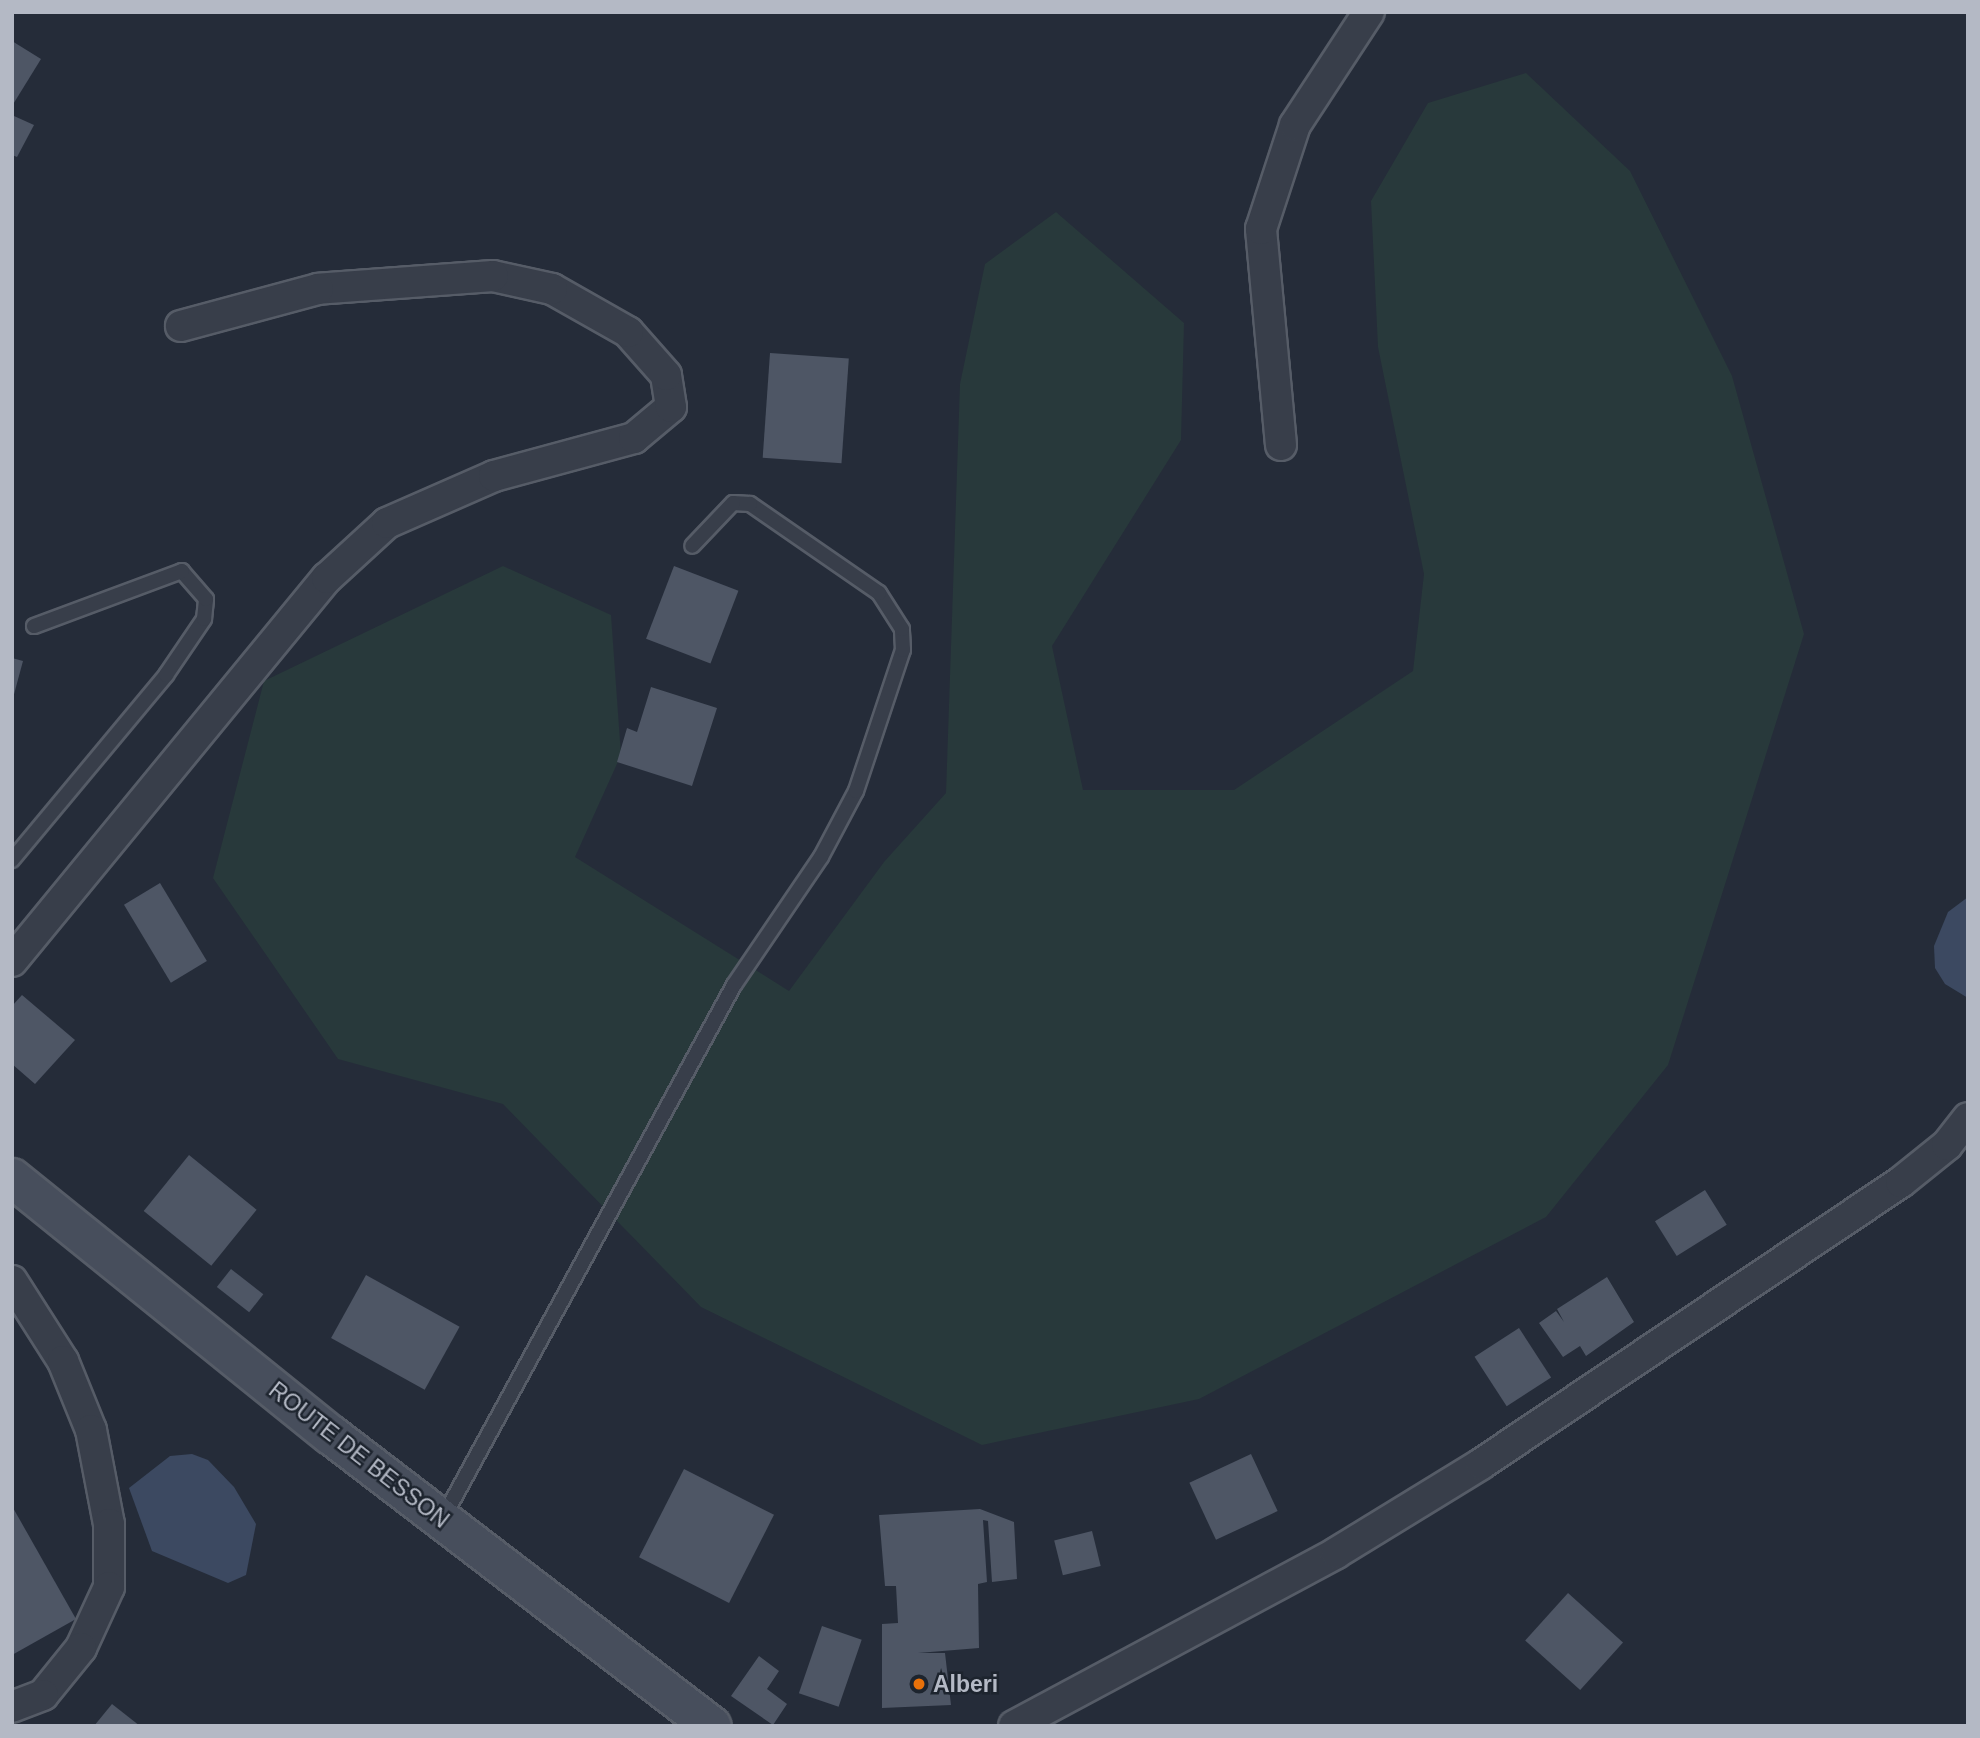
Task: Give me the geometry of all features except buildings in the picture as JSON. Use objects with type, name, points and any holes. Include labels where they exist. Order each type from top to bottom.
[{"type":"main road","name":"ROUTE DE BESSON","points":[[12,1178],[442,1520],[711,1726]]},
{"type":"street","points":[[1281,445],[1261,229],[1295,125],[1369,12]]},
{"type":"street","points":[[12,961],[327,578],[387,523],[494,476],[635,438],[671,407],[666,375],[628,331],[552,289],[493,276],[318,289],[181,326]]},
{"type":"street","points":[[1014,1726],[1336,1553],[1481,1464],[1901,1182],[1947,1144],[1968,1118]]},
{"type":"street","points":[[12,1281],[63,1361],[91,1430],[109,1524],[109,1587],[80,1648],[43,1695],[12,1707]]},
{"type":"lane","points":[[442,1520],[734,985],[821,857],[856,791],[903,650],[902,629],[879,593],[750,504],[733,503],[692,545]]},
{"type":"lane","points":[[12,860],[166,675],[204,620],[206,598],[182,571],[34,626]]},
{"type":"shaded area","points":[[1526,73],[1630,171],[1732,376],[1804,634],[1668,1065],[1546,1217],[1199,1399],[982,1445],[701,1307],[503,1104],[338,1059],[213,878],[264,681],[503,566],[611,615],[621,755],[575,857],[789,991],[884,862],[946,793],[960,384],[985,264],[1056,212],[1184,323],[1181,440],[1052,646],[1083,790],[1234,790],[1413,671],[1424,574],[1378,347],[1371,201],[1428,103]]},
{"type":"water","points":[[1968,897],[1968,998],[1945,984],[1935,968],[1934,946],[1948,912]]},
{"type":"water","points":[[192,1454],[208,1460],[234,1487],[256,1524],[246,1575],[228,1583],[152,1551],[129,1488],[170,1456]]},
{"type":"place","name":"Alberi","points":[[919,1684]]}]
